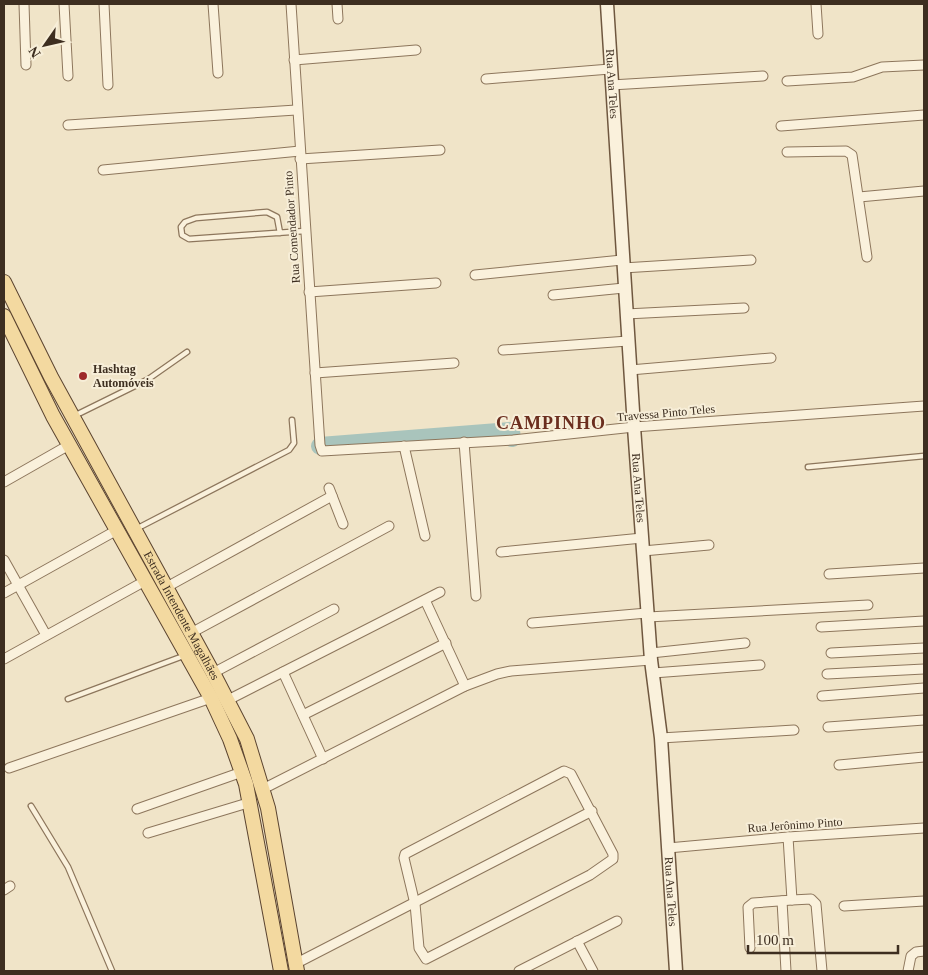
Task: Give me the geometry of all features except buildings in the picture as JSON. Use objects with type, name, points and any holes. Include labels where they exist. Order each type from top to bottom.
[{"type":"main road","name":"Estrada Intendente Magalhães","points":[[4,282],[72,417],[228,700],[247,739],[263,789],[296,968]]},
{"type":"main road","name":"Estrada Intendente Magalhães","points":[[4,316],[69,445],[211,698],[242,772],[251,802],[281,971]]},
{"type":"street","points":[[24,4],[26,65]]},
{"type":"street","points":[[64,4],[68,76]]},
{"type":"street","points":[[104,4],[108,85]]},
{"type":"street","points":[[213,4],[218,73]]},
{"type":"street","name":"Rua Comendador Pinto","points":[[291,4],[296,110],[320,449]]},
{"type":"street","points":[[337,4],[338,19]]},
{"type":"street","name":"Rua Ana Teles","points":[[608,4],[610,69],[624,288],[648,615],[661,738],[676,971]]},
{"type":"street","points":[[816,4],[818,34]]},
{"type":"street","points":[[294,60],[416,50]]},
{"type":"street","points":[[787,82],[853,77],[882,67],[924,66]]},
{"type":"street","points":[[486,79],[610,69]]},
{"type":"street","points":[[611,85],[763,76]]},
{"type":"street","points":[[68,125],[296,110]]},
{"type":"street","points":[[781,126],[924,116]]},
{"type":"street","points":[[103,170],[300,155],[440,150]]},
{"type":"street","points":[[787,152],[849,152],[854,160],[867,257]]},
{"type":"street","points":[[859,197],[924,191]]},
{"type":"street","points":[[476,275],[623,264],[751,260]]},
{"type":"street","points":[[309,292],[436,283]]},
{"type":"street","points":[[553,295],[624,288]]},
{"type":"street","points":[[626,314],[744,308]]},
{"type":"street","points":[[503,350],[628,340]]},
{"type":"street","points":[[630,370],[771,358]]},
{"type":"street","points":[[314,373],[454,363]]},
{"type":"street","name":"Travessa Pinto Teles","points":[[320,449],[323,451],[464,442],[634,427],[924,406]]},
{"type":"street","points":[[464,442],[476,596]]},
{"type":"street","points":[[4,482],[69,445]]},
{"type":"street","points":[[404,446],[425,536]]},
{"type":"street","points":[[165,588],[331,492],[343,524]]},
{"type":"street","points":[[191,633],[390,526]]},
{"type":"street","points":[[4,593],[117,530]]},
{"type":"street","points":[[501,552],[642,538]]},
{"type":"street","points":[[643,551],[709,545]]},
{"type":"street","points":[[4,560],[46,635]]},
{"type":"street","points":[[829,574],[924,568]]},
{"type":"street","points":[[4,659],[145,581]]},
{"type":"street","points":[[228,700],[440,592]]},
{"type":"street","points":[[425,600],[465,686]]},
{"type":"street","points":[[532,623],[648,615],[868,605]]},
{"type":"street","points":[[213,673],[334,609]]},
{"type":"street","points":[[821,627],[924,621]]},
{"type":"street","points":[[652,662],[745,643]]},
{"type":"street","points":[[302,715],[446,644]]},
{"type":"street","points":[[831,653],[924,648]]},
{"type":"street","points":[[263,789],[465,686],[496,674],[511,671],[652,662],[760,665]]},
{"type":"street","points":[[827,674],[924,669]]},
{"type":"street","points":[[283,672],[323,759]]},
{"type":"street","points":[[822,696],[924,688]]},
{"type":"street","points":[[9,768],[211,698]]},
{"type":"street","points":[[828,727],[924,720]]},
{"type":"street","points":[[661,738],[794,730]]},
{"type":"street","points":[[839,765],[924,757]]},
{"type":"street","points":[[564,771],[571,774],[614,854],[609,863],[590,875],[429,959],[423,957],[419,948],[415,904],[404,858],[405,854],[564,771]]},
{"type":"street","points":[[137,809],[242,772]]},
{"type":"street","points":[[148,833],[251,802]]},
{"type":"street","points":[[296,968],[592,811]]},
{"type":"street","name":"Rua Jerônimo Pinto","points":[[668,848],[788,837],[924,828]]},
{"type":"street","points":[[788,837],[792,900]]},
{"type":"street","points":[[750,948],[748,907],[753,903],[811,899],[815,902],[822,971]]},
{"type":"street","points":[[782,901],[786,971]]},
{"type":"street","points":[[844,906],[924,901]]},
{"type":"street","points":[[519,971],[534,968],[617,921]]},
{"type":"street","points":[[577,942],[592,971]]},
{"type":"street","points":[[908,971],[911,956],[916,952],[924,951]]},
{"type":"lane","points":[[280,233],[277,217],[267,212],[196,218],[185,222],[181,227],[182,235],[188,239],[280,233],[305,231]]},
{"type":"lane","points":[[72,417],[147,380],[186,352]]},
{"type":"lane","points":[[134,530],[289,450],[294,443],[292,420]]},
{"type":"lane","points":[[808,467],[924,456]]},
{"type":"lane","points":[[68,699],[187,654]]},
{"type":"lane","points":[[31,806],[68,867],[112,971]]},
{"type":"waterway","points":[[320,446],[511,431],[512,438]]},
{"type":"place","name":"Hashtag Automóveis","points":[[83,376]]},
{"type":"district","name":"CAMPINHO","points":[[551,423]]}]
